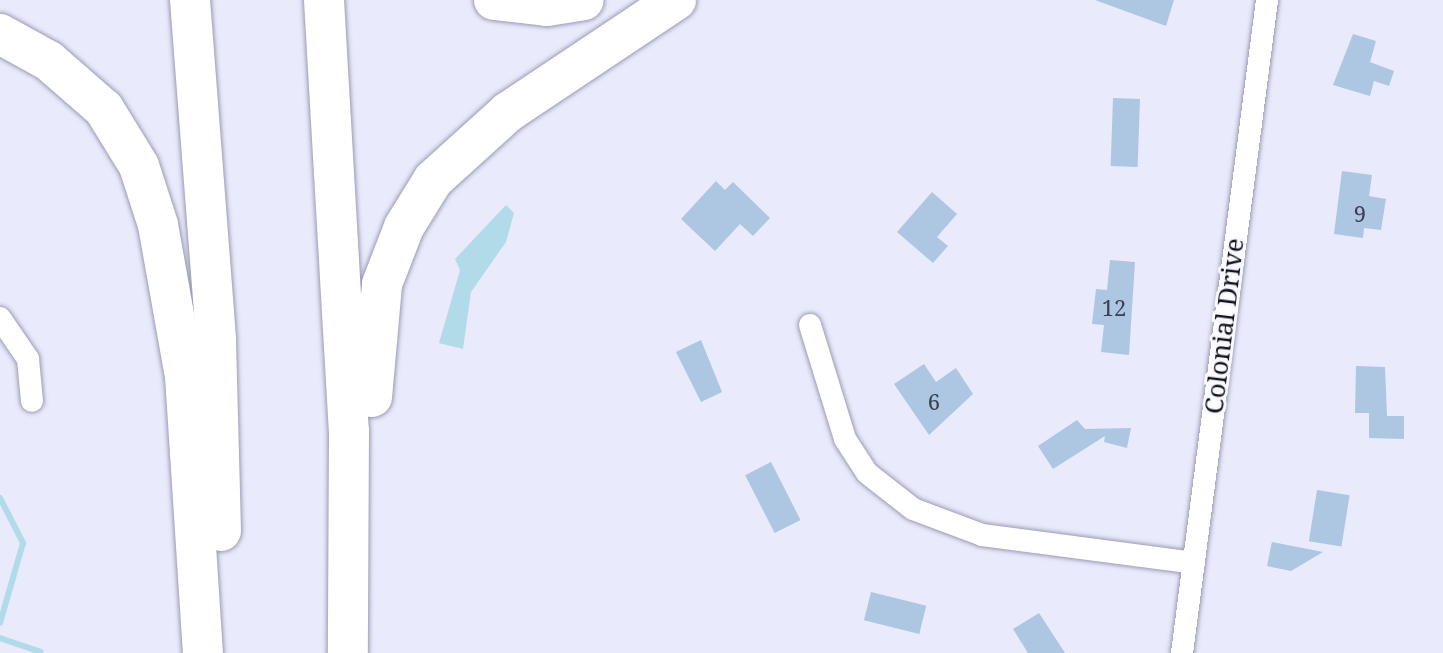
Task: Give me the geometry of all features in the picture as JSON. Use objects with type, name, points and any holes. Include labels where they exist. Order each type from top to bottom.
[{"type":"highway","points":[[190,0],[216,340],[221,653]]},
{"type":"highway","points":[[324,0],[349,514],[348,653]]},
{"type":"highway","points":[[494,0],[547,6],[584,0]]},
{"type":"highway","points":[[349,514],[373,404],[376,308],[417,204],[478,135],[676,0]]},
{"type":"highway","points":[[0,34],[59,68],[104,109],[139,166],[158,225],[185,376],[203,653]]},
{"type":"street","name":"Colonial Drive","points":[[1182,653],[1267,0]]},
{"type":"street","points":[[0,318],[28,359],[32,401]]},
{"type":"street","points":[[810,325],[845,439],[867,473],[913,509],[982,535],[1194,563]]},
{"type":"water","points":[[506,205],[514,213],[506,242],[471,292],[463,349],[439,343],[460,270],[455,259]]},
{"type":"building","points":[[1095,0],[1174,0],[1166,26]]},
{"type":"building","points":[[1353,34],[1376,41],[1370,62],[1394,71],[1389,86],[1374,81],[1370,96],[1333,85]]},
{"type":"building","points":[[1113,98],[1140,99],[1138,167],[1111,166]]},
{"type":"building","points":[[1342,171],[1372,175],[1369,196],[1386,199],[1381,230],[1364,228],[1363,238],[1334,234]]},
{"type":"building","points":[[716,181],[725,190],[733,182],[770,218],[753,236],[740,224],[715,251],[681,219]]},
{"type":"building","points":[[932,192],[957,214],[937,237],[948,246],[933,263],[897,232]]},
{"type":"building","points":[[1110,260],[1135,262],[1129,355],[1101,352],[1104,325],[1092,324],[1096,289],[1107,290]]},
{"type":"building","points":[[701,340],[722,392],[701,402],[676,352]]},
{"type":"building","points":[[924,364],[936,382],[956,368],[973,394],[929,435],[894,384]]},
{"type":"building","points":[[1356,366],[1385,367],[1387,416],[1404,416],[1404,439],[1369,438],[1369,413],[1355,413]]},
{"type":"building","points":[[1077,420],[1085,429],[1131,428],[1127,448],[1104,442],[1105,436],[1053,469],[1038,446]]},
{"type":"building","points":[[771,462],[801,520],[775,533],[745,475]]},
{"type":"building","points":[[1317,490],[1350,495],[1341,547],[1309,541]]},
{"type":"building","points":[[1272,542],[1323,552],[1291,571],[1267,566]]},
{"type":"building","points":[[871,592],[926,606],[919,634],[864,620]]},
{"type":"building","points":[[1039,613],[1065,653],[1028,653],[1013,629]]},
{"type":"waterway","points":[[0,498],[23,543],[0,623]]},
{"type":"waterway","points":[[0,638],[41,652]]}]
